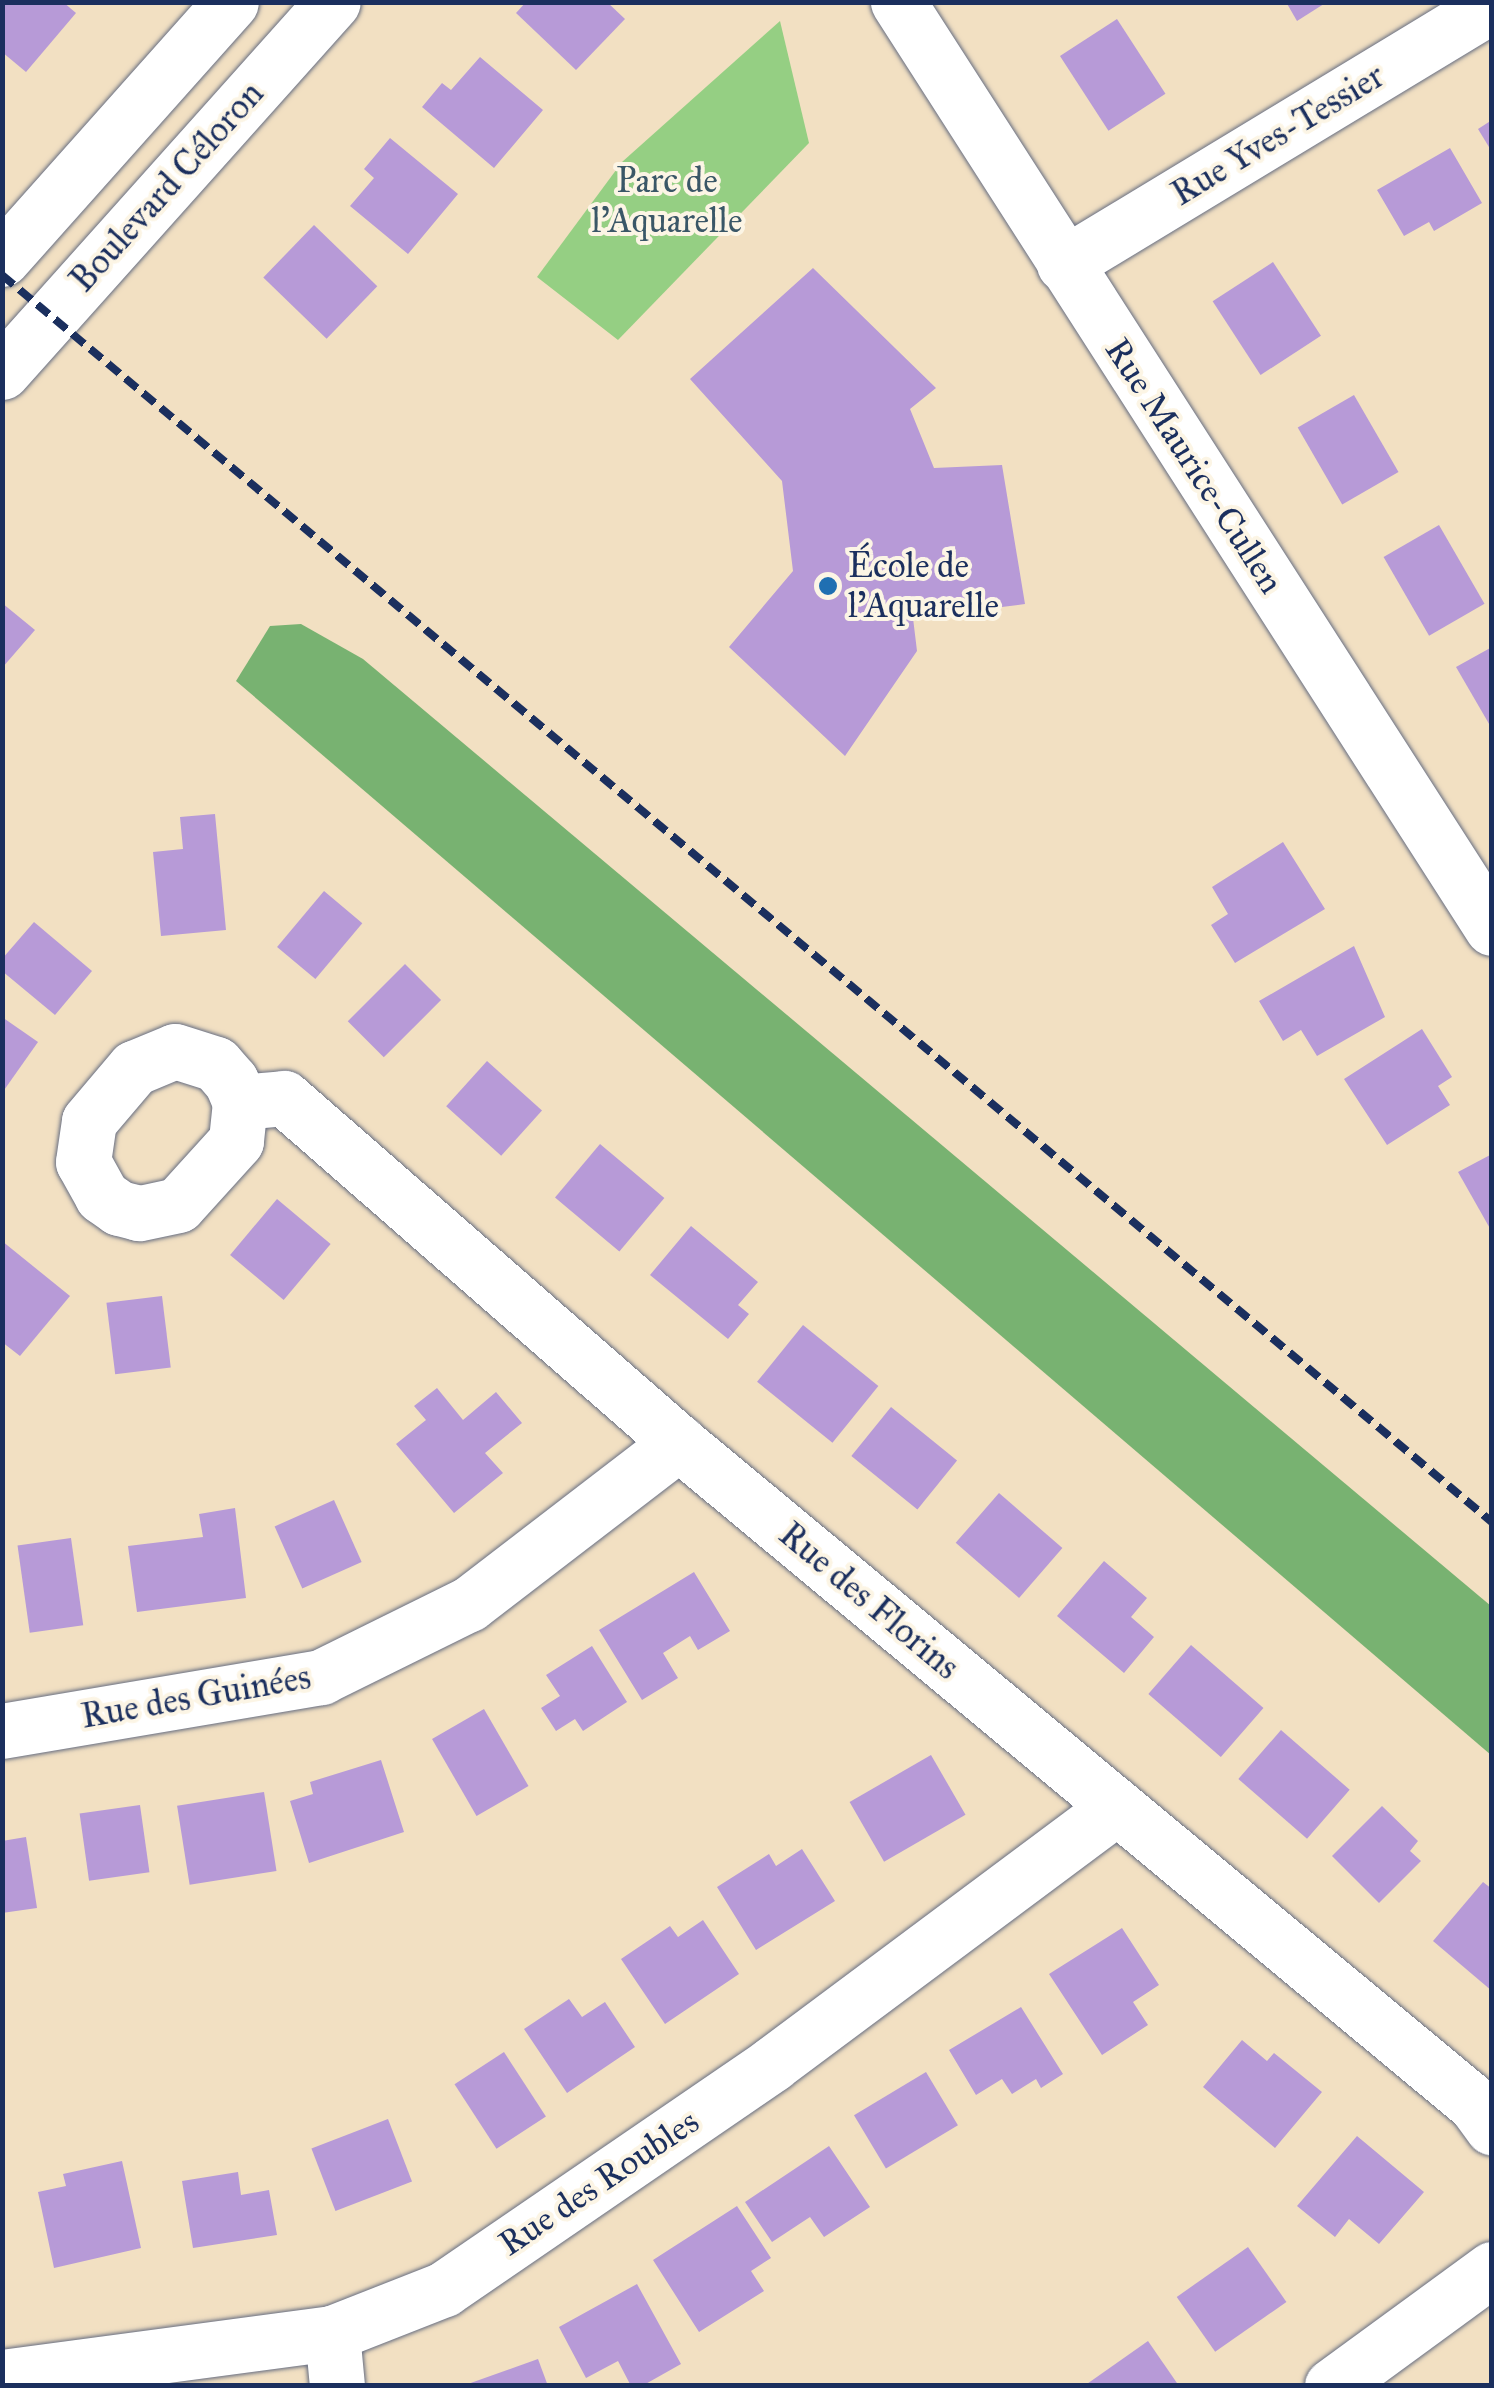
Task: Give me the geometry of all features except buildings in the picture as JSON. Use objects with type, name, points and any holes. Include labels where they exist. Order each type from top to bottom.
[{"type":"street","points":[[2,259],[231,2]]},
{"type":"street","name":"Boulevard Céloron","points":[[2,372],[333,2]]},
{"type":"street","name":"Rue Maurice-Cullen","points":[[898,2],[1492,928]]},
{"type":"street","name":"Rue Yves-Tessier","points":[[1064,264],[1492,5]]},
{"type":"street","name":"Rue des Florins","points":[[240,1102],[284,1098],[679,1442],[1475,2104],[1492,2127]]},
{"type":"street","name":"Rue des Guinées","points":[[2,1731],[321,1677],[469,1604],[679,1442]]},
{"type":"street","name":"Rue des Roubles","points":[[2,2377],[334,2359],[444,2289],[772,2064],[1117,1807]]},
{"type":"street","points":[[1332,2386],[1492,2269]]},
{"type":"green space","name":"Parc de l'Aquarelle","points":[[780,21],[809,143],[618,340],[537,277],[622,162]]},
{"type":"green space","points":[[301,624],[363,659],[1491,1606],[1491,1755],[236,681],[270,626]]},
{"type":"railway","points":[[2,275],[1492,1522]]},
{"type":"place","name":"École de l'Aquarelle","points":[[828,586]]}]
